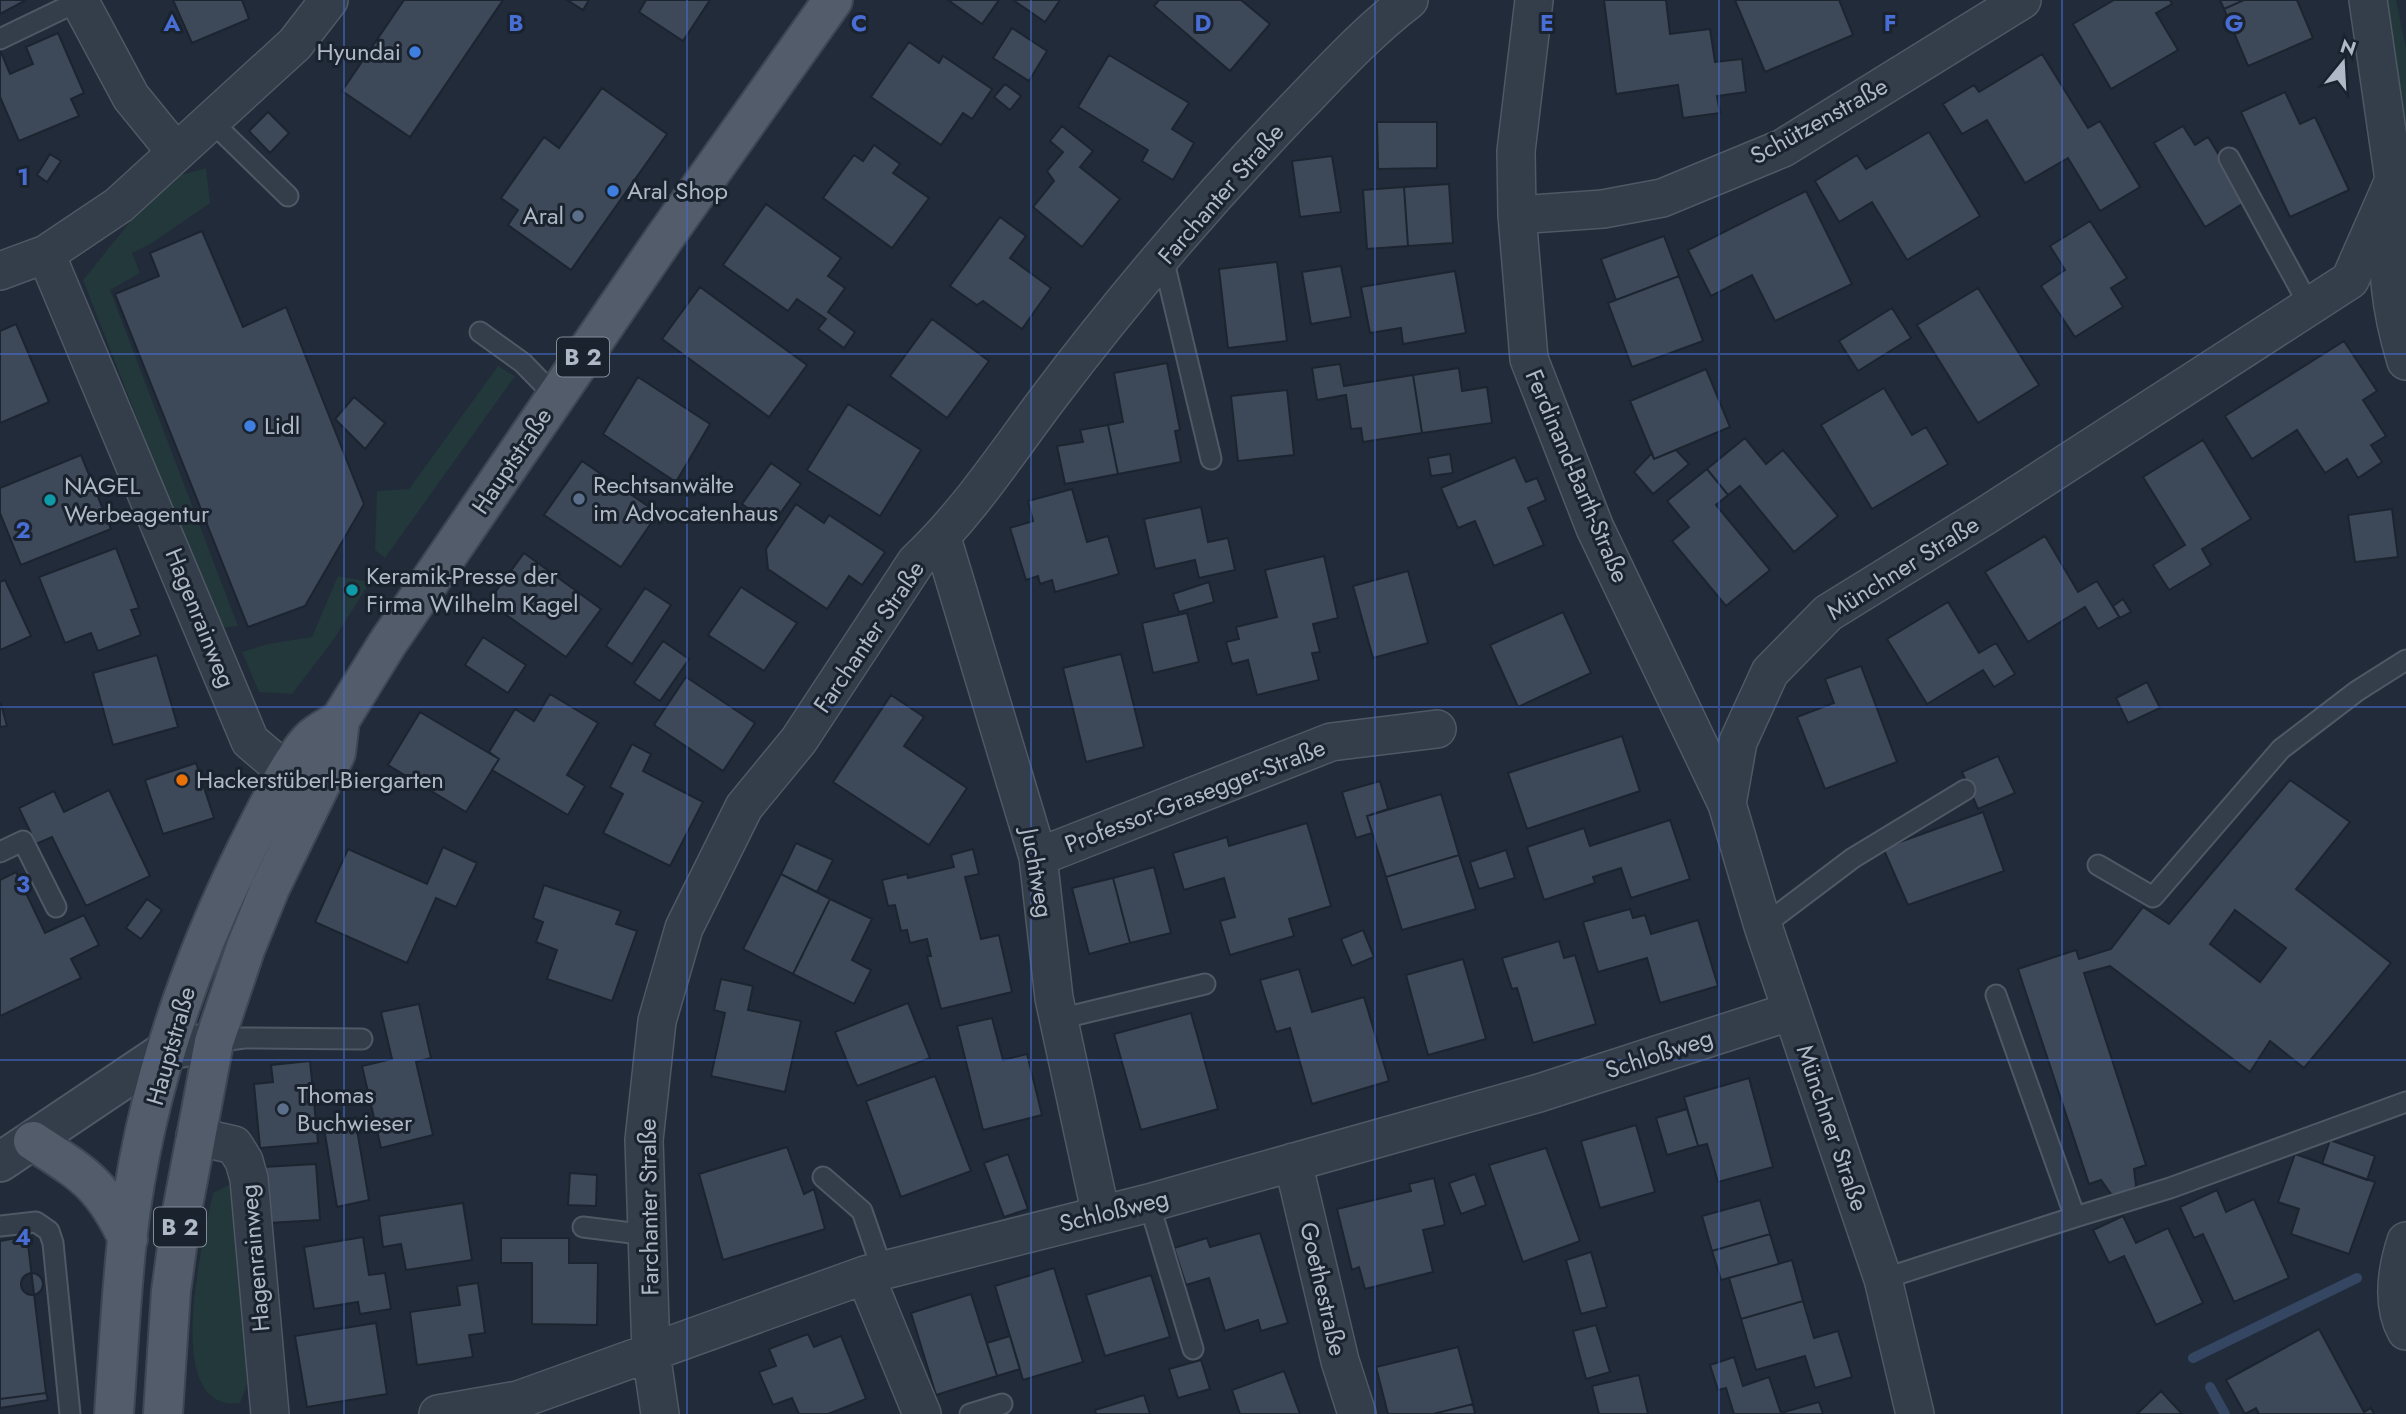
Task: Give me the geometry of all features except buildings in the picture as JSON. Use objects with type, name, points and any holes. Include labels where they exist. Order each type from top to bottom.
[{"type":"main road","name":"Hauptstraße","points":[[114,1414],[128,1239],[148,1125],[167,1049],[191,977],[229,884],[310,740],[340,720],[387,644],[556,397],[833,0]]},
{"type":"main road","name":"Hauptstraße","points":[[163,1414],[171,1292],[195,1136],[214,1042],[246,947],[270,888],[336,753],[340,720]]},
{"type":"main road","points":[[33,1140],[82,1173],[103,1193],[128,1239]]},
{"type":"street","points":[[79,0],[131,97],[175,151]]},
{"type":"street","points":[[0,271],[46,254],[119,205],[295,44],[330,0]]},
{"type":"street","name":"Farchanter Straße","points":[[660,1414],[652,1353],[643,1140],[657,1021],[684,928],[744,807],[799,740],[916,562],[942,538],[988,482],[1046,401],[1163,258],[1256,150],[1379,23],[1409,0]]},
{"type":"street","name":"Ferdinand-Barth-Straße","points":[[1534,0],[1516,151],[1517,215],[1529,359],[1595,528],[1727,804]]},
{"type":"street","name":"Schützenstraße","points":[[1517,215],[1603,209],[1662,198],[1783,148],[2022,0]]},
{"type":"street","points":[[2368,0],[2394,180],[2397,240],[2388,282],[2392,316],[2406,361]]},
{"type":"street","name":"Münchner Straße","points":[[1915,1414],[1883,1279],[1763,926],[1727,804],[1738,742],[1770,672],[1828,613],[1985,516],[2098,440],[2350,280],[2394,180]]},
{"type":"street","name":"Hagenrainweg","points":[[46,254],[250,741],[289,774]]},
{"type":"street","name":"Juchtweg","points":[[942,538],[1038,856],[1054,998],[1101,1215]]},
{"type":"street","name":"Professor-Grasegger-Straße","points":[[1038,856],[1331,742],[1437,729]]},
{"type":"street","name":"Schloßweg","points":[[438,1414],[518,1400],[874,1273],[1149,1203],[1539,1093],[1792,1012]]},
{"type":"street","points":[[0,1162],[167,1049],[214,1042]]},
{"type":"street","name":"Hagenrainweg","points":[[195,1136],[234,1145],[244,1161],[249,1179],[270,1414]]},
{"type":"street","name":"Goethestraße","points":[[1293,1162],[1340,1362],[1357,1414]]},
{"type":"street","points":[[2406,1241],[2397,1279],[2398,1303],[2406,1331]]},
{"type":"street","points":[[874,1273],[922,1414]]},
{"type":"lane","points":[[0,39],[79,0]]},
{"type":"lane","points":[[210,120],[288,196]]},
{"type":"lane","points":[[2229,158],[2309,307]]},
{"type":"lane","points":[[1163,258],[1211,459]]},
{"type":"lane","points":[[480,332],[523,363],[556,397]]},
{"type":"lane","points":[[2098,865],[2153,897],[2281,749],[2357,691],[2406,660]]},
{"type":"lane","points":[[1763,926],[1853,858],[1965,789]]},
{"type":"lane","points":[[0,852],[23,841],[56,907]]},
{"type":"lane","points":[[1059,1019],[1205,984]]},
{"type":"lane","points":[[1996,995],[2075,1217]]},
{"type":"lane","points":[[214,1042],[244,1038],[362,1039]]},
{"type":"lane","points":[[1883,1279],[2170,1188],[2406,1102]]},
{"type":"lane","points":[[823,1177],[862,1211],[874,1273]]},
{"type":"lane","points":[[1149,1203],[1193,1349]]},
{"type":"lane","points":[[0,1226],[36,1222],[49,1231],[53,1243],[70,1414]]},
{"type":"lane","points":[[583,1227],[648,1235]]},
{"type":"lane","points":[[970,1414],[1002,1404]]},
{"type":"green space","points":[[2387,0],[2396,0],[2406,48],[2406,126]]},
{"type":"green space","points":[[206,168],[210,203],[152,243],[132,253],[140,273],[110,290],[238,626],[219,628],[83,280],[164,180]]},
{"type":"green space","points":[[498,366],[515,376],[385,558],[375,550],[377,491],[409,489]]},
{"type":"green space","points":[[338,576],[370,582],[334,639],[292,694],[259,692],[242,652],[268,644],[312,637]]},
{"type":"green space","points":[[239,1180],[245,1220],[247,1384],[240,1403],[215,1398],[200,1379],[193,1349],[197,1275],[213,1193]]},
{"type":"waterway","points":[[2193,1358],[2357,1278]]},
{"type":"waterway","points":[[2210,1387],[2225,1414]]},
{"type":"place","name":"Hyundai","points":[[415,52]]},
{"type":"place","name":"Aral Shop","points":[[613,191]]},
{"type":"place","name":"Aral","points":[[578,216]]},
{"type":"place","name":"Lidl","points":[[250,426]]},
{"type":"place","name":"Rechtsanwälte im Advocatenhaus","points":[[579,499]]},
{"type":"place","name":"NAGEL Werbeagentur","points":[[50,500]]},
{"type":"place","name":"Keramik-Presse der Firma Wilhelm Kagel","points":[[352,590]]},
{"type":"place","name":"Hackerstüberl-Biergarten","points":[[182,780]]},
{"type":"place","name":"Thomas Buchwieser","points":[[283,1109]]}]
